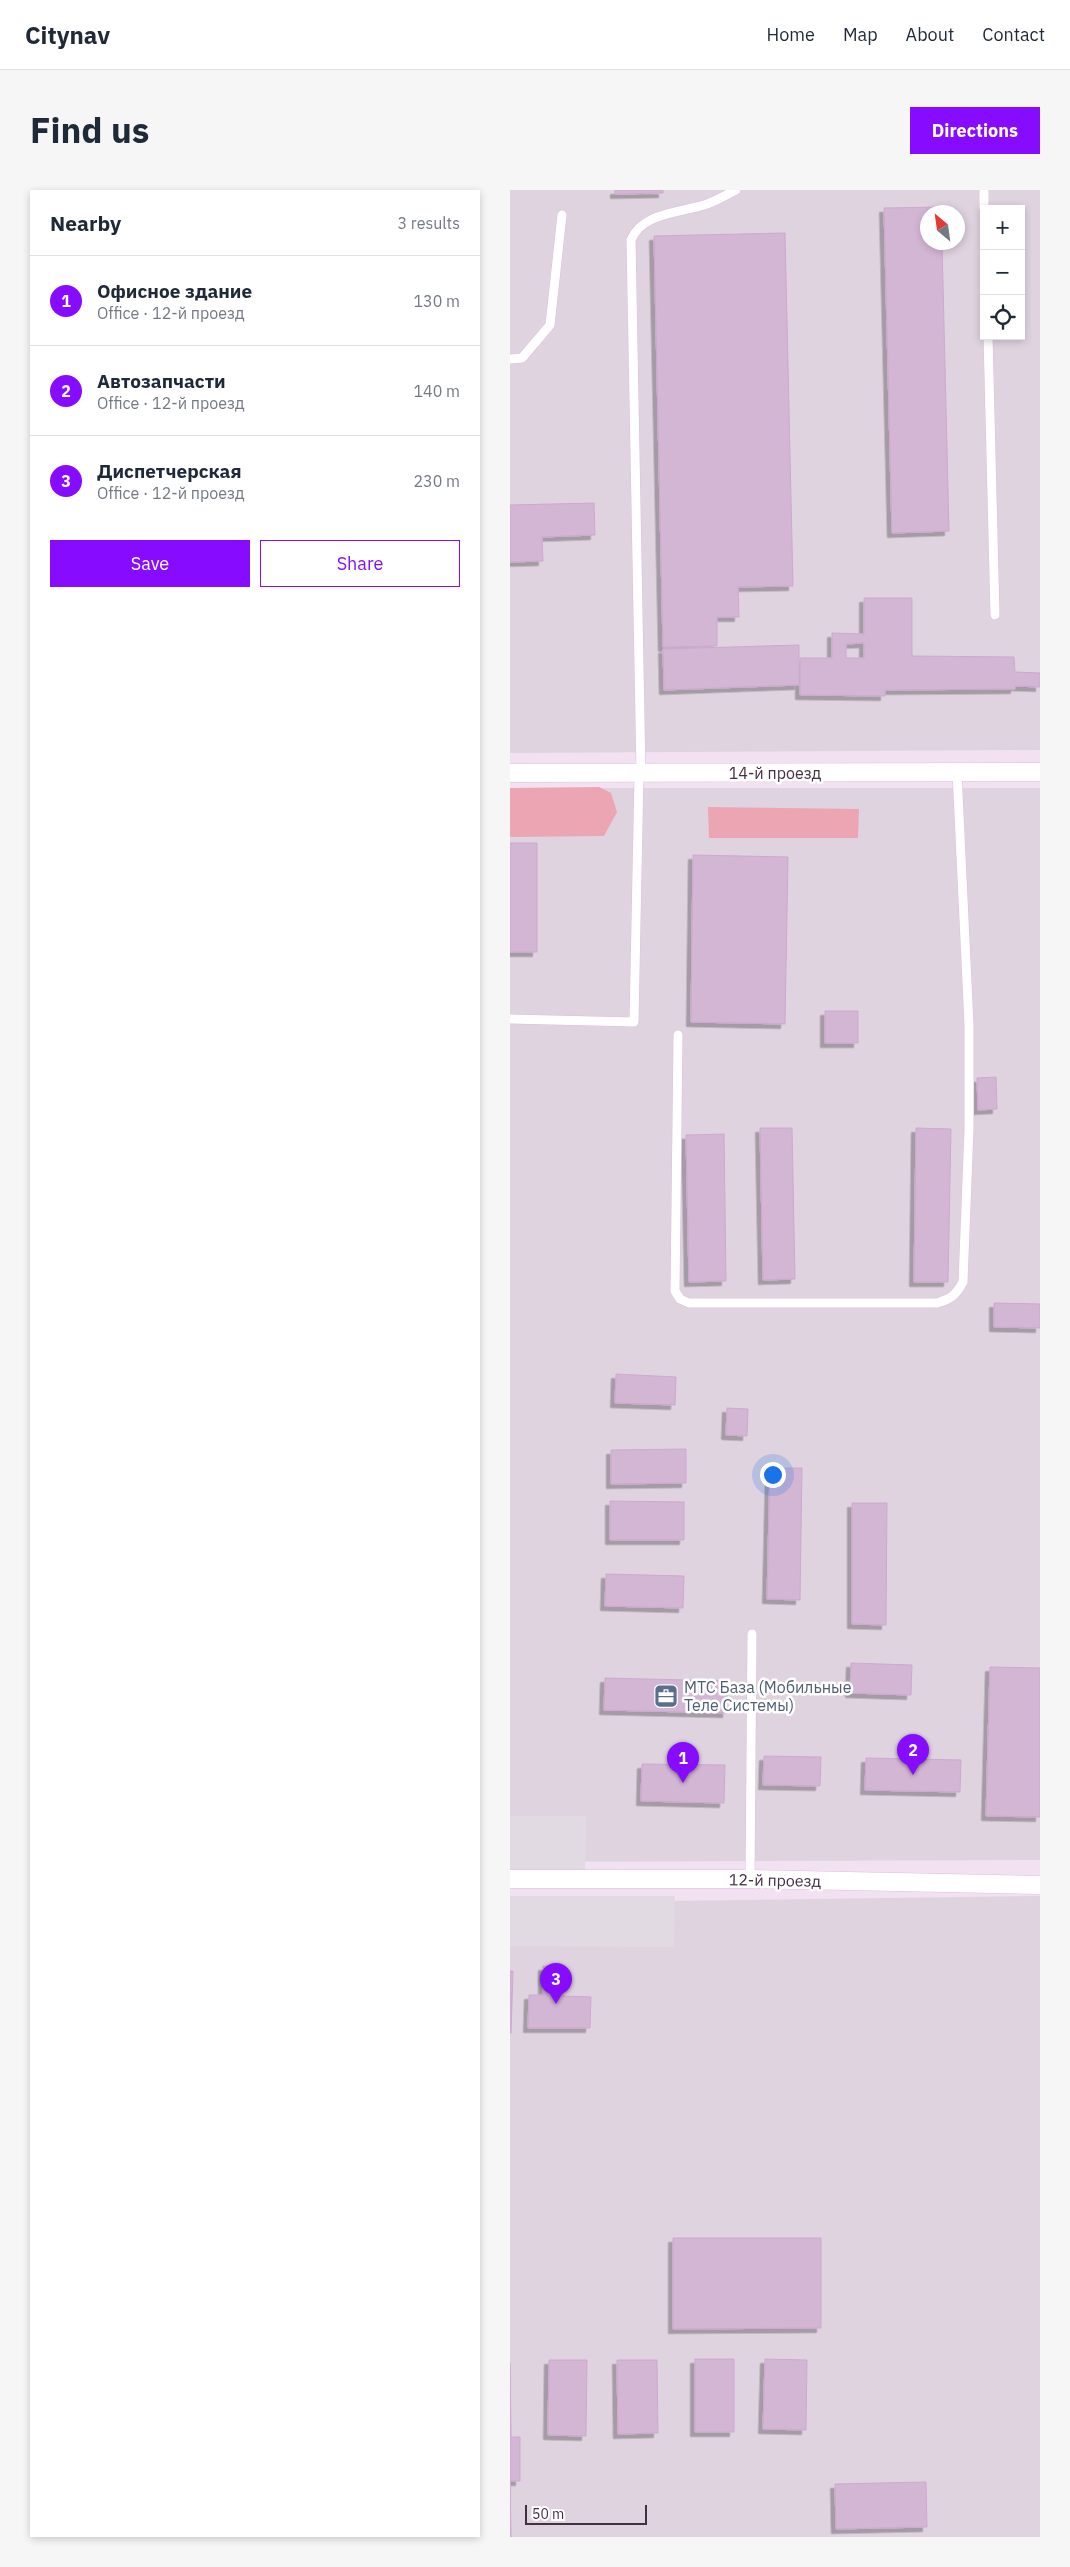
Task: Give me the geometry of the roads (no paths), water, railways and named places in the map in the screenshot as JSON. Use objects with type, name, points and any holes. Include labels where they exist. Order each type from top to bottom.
[{"type":"street","name":"14-й проезд","points":[[510,773],[1040,772]]},
{"type":"street","name":"12-й проезд","points":[[510,1879],[750,1879],[1040,1885]]},
{"type":"lane","points":[[510,1020],[634,1022],[640,773],[631,240],[636,228],[648,220],[707,204],[736,190]]},
{"type":"lane","points":[[984,190],[984,205]]},
{"type":"lane","points":[[510,358],[522,358],[550,326],[562,214]]},
{"type":"lane","points":[[988,340],[995,615]]},
{"type":"lane","points":[[678,1035],[674,1290],[680,1299],[689,1303],[937,1303],[948,1300],[957,1294],[963,1282],[969,1129],[969,1026],[957,772]]},
{"type":"lane","points":[[750,1879],[752,1634]]},
{"type":"place","name":"МТС База (Мобильные Теле Системы)","points":[[666,1696]]},
{"type":"place","name":"Автозапчасти","points":[[913,1775]]},
{"type":"place","name":"Офисное здание","points":[[683,1783]]},
{"type":"place","name":"Диспетчерская","points":[[556,2004]]}]
